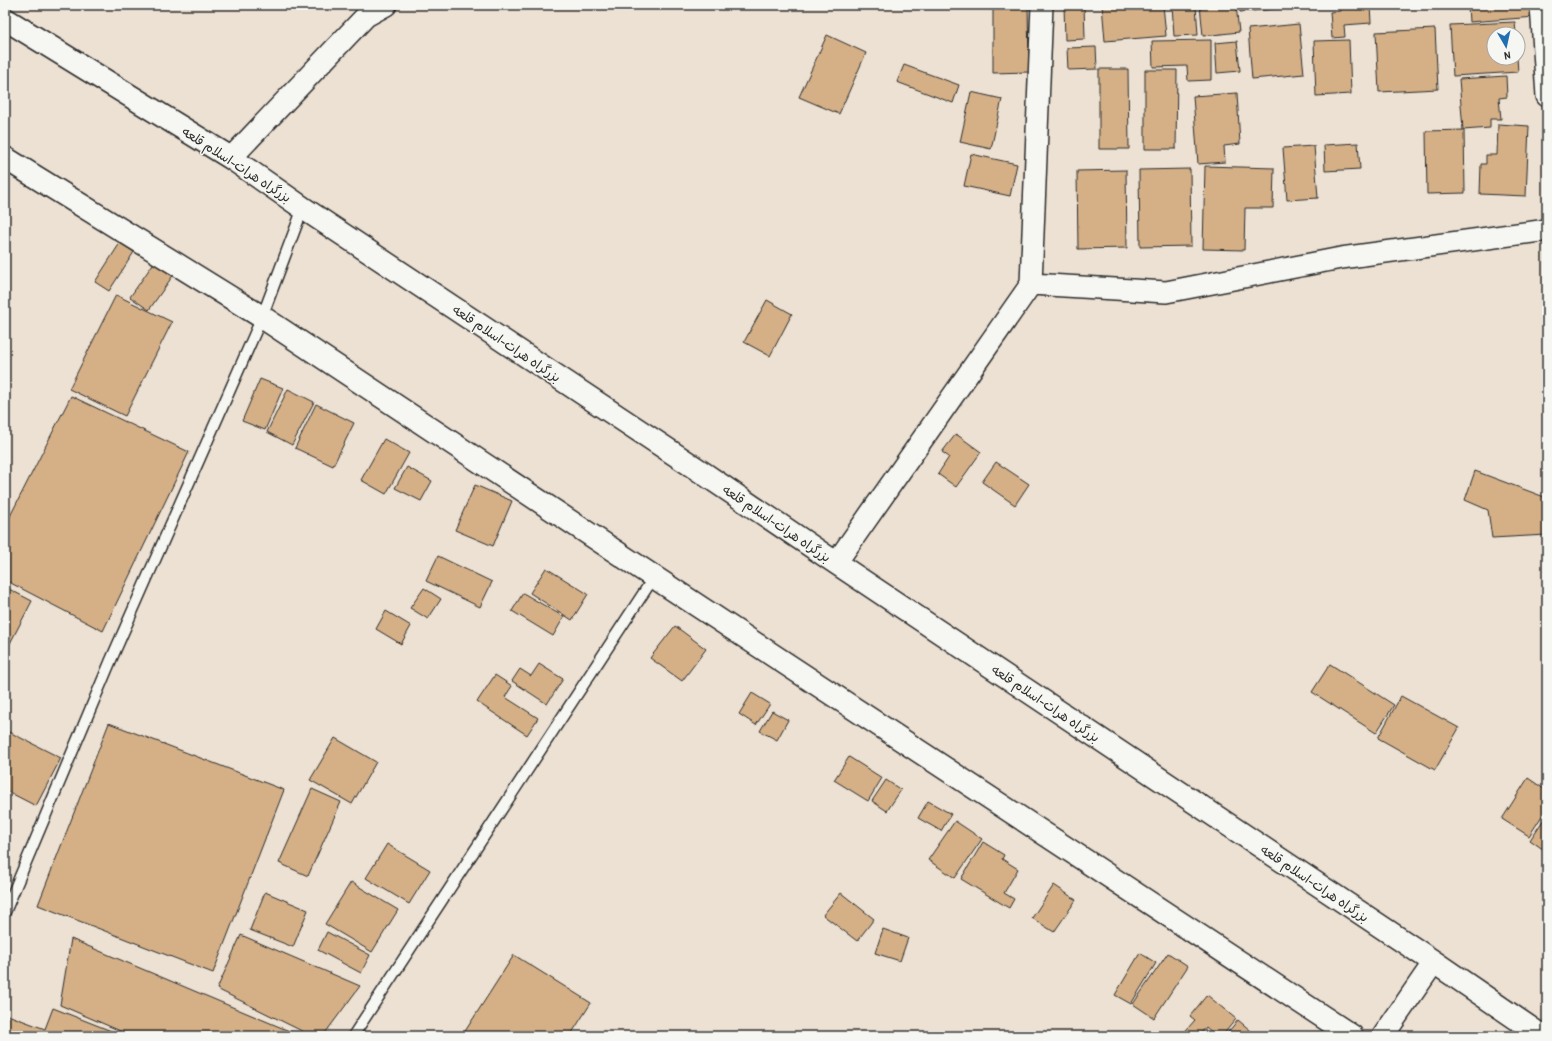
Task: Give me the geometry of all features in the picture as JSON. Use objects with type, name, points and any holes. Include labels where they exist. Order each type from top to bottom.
[{"type":"highway","name":"بزرگراه هرات-اسلام قلعه","points":[[5,19],[231,158],[303,208],[703,473],[1434,962],[1542,1036]]},
{"type":"highway","points":[[5,158],[262,317],[1352,1036]]},
{"type":"street","points":[[231,158],[366,16],[386,5]]},
{"type":"street","points":[[836,563],[1031,284],[1042,5]]},
{"type":"street","points":[[1541,5],[1547,96]]},
{"type":"street","points":[[1031,284],[1166,292],[1341,258],[1547,230]]},
{"type":"street","points":[[1383,1036],[1434,962]]},
{"type":"lane","points":[[5,912],[111,660],[262,317],[303,208]]},
{"type":"lane","points":[[353,1036],[654,577]]},
{"type":"building","points":[[993,5],[1028,5],[1029,72],[993,73]]},
{"type":"building","points":[[1064,5],[1084,5],[1085,39],[1065,40]]},
{"type":"building","points":[[1102,5],[1163,5],[1166,36],[1105,41]]},
{"type":"building","points":[[1172,5],[1196,5],[1198,35],[1174,36]]},
{"type":"building","points":[[1200,5],[1236,5],[1239,32],[1203,36]]},
{"type":"building","points":[[1239,5],[1286,5],[1287,8],[1240,12]]},
{"type":"building","points":[[1340,5],[1370,5],[1371,23],[1344,25],[1345,37],[1332,38],[1330,12],[1340,11]]},
{"type":"building","points":[[1400,5],[1428,5],[1401,9]]},
{"type":"building","points":[[1468,5],[1535,5],[1536,17],[1469,22]]},
{"type":"building","points":[[1515,22],[1515,26],[1486,26],[1486,66],[1518,66],[1518,72],[1453,76],[1450,25]]},
{"type":"building","points":[[1299,24],[1304,74],[1252,79],[1248,29]]},
{"type":"building","points":[[1435,29],[1438,89],[1379,92],[1376,32]]},
{"type":"building","points":[[827,35],[866,53],[839,114],[799,97]]},
{"type":"building","points":[[1211,40],[1211,80],[1188,81],[1187,66],[1153,67],[1152,41]]},
{"type":"building","points":[[1349,40],[1351,94],[1316,96],[1314,41]]},
{"type":"building","points":[[1237,41],[1240,71],[1217,73],[1215,43]]},
{"type":"building","points":[[1096,47],[1097,69],[1068,70],[1067,48]]},
{"type":"building","points":[[904,65],[959,85],[953,103],[897,82]]},
{"type":"building","points":[[1099,69],[1128,69],[1129,149],[1099,149]]},
{"type":"building","points":[[1145,70],[1177,70],[1176,149],[1145,149]]},
{"type":"building","points":[[1506,76],[1507,97],[1499,98],[1501,119],[1490,119],[1490,128],[1463,130],[1459,79]]},
{"type":"building","points":[[971,92],[1002,99],[991,149],[960,142]]},
{"type":"building","points":[[1237,93],[1240,144],[1224,146],[1225,162],[1198,164],[1193,96]]},
{"type":"building","points":[[1498,124],[1529,126],[1526,196],[1480,194],[1481,164],[1486,164],[1486,155],[1497,155]]},
{"type":"building","points":[[1464,130],[1465,193],[1427,194],[1426,131]]},
{"type":"building","points":[[1358,143],[1360,169],[1325,171],[1324,145]]},
{"type":"building","points":[[1314,146],[1318,198],[1287,200],[1283,148]]},
{"type":"building","points":[[971,154],[1017,164],[1010,196],[964,186]]},
{"type":"building","points":[[1205,166],[1274,168],[1273,208],[1245,208],[1244,250],[1203,249]]},
{"type":"building","points":[[1190,169],[1191,246],[1140,247],[1139,170]]},
{"type":"building","points":[[1126,170],[1127,248],[1078,249],[1077,171]]},
{"type":"building","points":[[120,243],[134,252],[109,291],[95,282]]},
{"type":"building","points":[[155,261],[174,274],[149,310],[130,297]]},
{"type":"building","points":[[116,295],[172,322],[125,416],[69,389]]},
{"type":"building","points":[[767,300],[792,314],[770,356],[744,342]]},
{"type":"building","points":[[260,379],[283,388],[265,430],[242,421]]},
{"type":"building","points":[[288,389],[314,402],[292,445],[267,432]]},
{"type":"building","points":[[71,396],[189,452],[103,631],[5,580],[5,526]]},
{"type":"building","points":[[316,404],[354,423],[333,466],[295,448]]},
{"type":"building","points":[[956,434],[981,452],[956,487],[938,474],[949,457],[942,452]]},
{"type":"building","points":[[384,439],[409,453],[386,494],[361,480]]},
{"type":"building","points":[[996,462],[1029,484],[1015,505],[982,482]]},
{"type":"building","points":[[407,467],[432,481],[421,501],[395,488]]},
{"type":"building","points":[[1475,471],[1547,498],[1547,535],[1492,538],[1488,510],[1465,500]]},
{"type":"building","points":[[475,485],[512,501],[493,546],[455,530]]},
{"type":"building","points":[[438,556],[492,582],[480,607],[426,581]]},
{"type":"building","points":[[546,568],[588,594],[572,620],[530,593]]},
{"type":"building","points":[[5,587],[32,601],[5,653]]},
{"type":"building","points":[[424,588],[441,599],[428,619],[410,608]]},
{"type":"building","points":[[523,593],[564,617],[553,636],[512,611]]},
{"type":"building","points":[[386,611],[411,626],[401,644],[376,629]]},
{"type":"building","points":[[675,626],[706,649],[682,681],[650,658]]},
{"type":"building","points":[[539,664],[563,679],[547,704],[512,681],[520,669],[531,676]]},
{"type":"building","points":[[1330,664],[1394,705],[1376,733],[1312,692]]},
{"type":"building","points":[[495,675],[512,686],[505,697],[538,718],[527,735],[477,702]]},
{"type":"building","points":[[752,693],[770,704],[756,725],[739,714]]},
{"type":"building","points":[[1401,696],[1459,728],[1435,770],[1378,738]]},
{"type":"building","points":[[772,711],[788,720],[777,740],[760,731]]},
{"type":"building","points":[[109,723],[284,790],[213,973],[38,905]]},
{"type":"building","points":[[5,730],[61,758],[36,806],[5,790]]},
{"type":"building","points":[[335,738],[376,762],[352,804],[310,780]]},
{"type":"building","points":[[849,757],[882,778],[868,801],[834,780]]},
{"type":"building","points":[[1528,778],[1547,791],[1547,808],[1529,836],[1502,819]]},
{"type":"building","points":[[886,780],[901,790],[887,811],[872,801]]},
{"type":"building","points":[[312,789],[341,802],[308,876],[279,863]]},
{"type":"building","points":[[928,801],[951,814],[941,831],[918,818]]},
{"type":"building","points":[[1546,816],[1547,817],[1547,852],[1530,840]]},
{"type":"building","points":[[955,821],[982,839],[955,878],[928,860]]},
{"type":"building","points":[[983,842],[1004,855],[1002,859],[1018,869],[1004,893],[1014,899],[1009,908],[961,879]]},
{"type":"building","points":[[387,844],[430,870],[409,904],[366,878]]},
{"type":"building","points":[[351,882],[398,910],[372,952],[325,924]]},
{"type":"building","points":[[1054,885],[1076,900],[1054,932],[1032,918]]},
{"type":"building","points":[[265,892],[308,910],[293,947],[250,930]]},
{"type":"building","points":[[841,893],[874,919],[857,941],[823,915]]},
{"type":"building","points":[[883,929],[908,938],[900,961],[875,953]]},
{"type":"building","points":[[327,932],[370,955],[361,973],[318,950]]},
{"type":"building","points":[[241,935],[360,986],[323,1036],[312,1036],[217,989]]},
{"type":"building","points":[[71,939],[301,1036],[132,1036],[60,1005]]},
{"type":"building","points":[[1140,953],[1156,963],[1131,1004],[1115,995]]},
{"type":"building","points":[[1168,953],[1188,966],[1154,1018],[1133,1004]]},
{"type":"building","points":[[514,955],[591,1003],[570,1036],[462,1036]]},
{"type":"building","points":[[1207,995],[1236,1019],[1222,1036],[1216,1036],[1206,1027],[1199,1036],[1181,1036],[1195,1020],[1190,1016]]},
{"type":"building","points":[[53,1008],[124,1036],[5,1036],[5,1014],[45,1029]]},
{"type":"building","points":[[1238,1020],[1257,1036],[1225,1036]]}]
